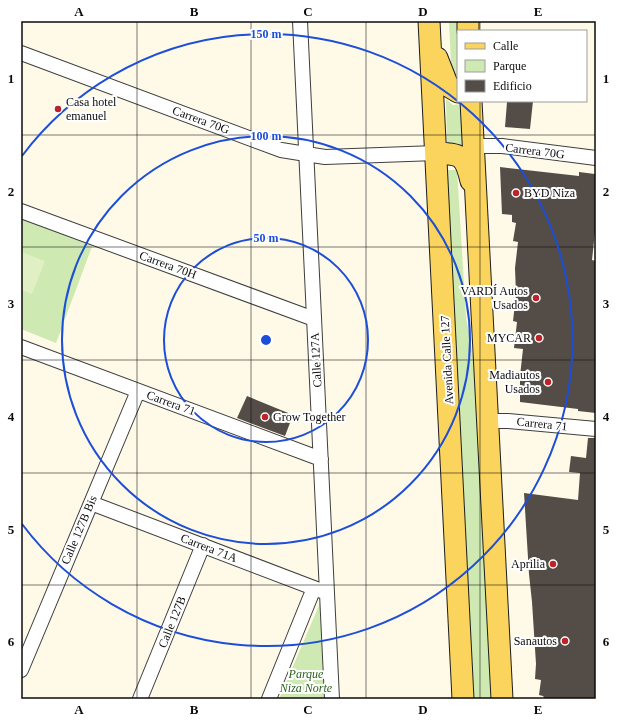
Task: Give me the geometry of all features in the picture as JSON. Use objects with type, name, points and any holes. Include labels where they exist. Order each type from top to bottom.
[{"type":"main road","points":[[429,28],[446,83],[451,89],[457,92]]},
{"type":"main road","name":"Avenida Calle 127","points":[[429,28],[464,699]]},
{"type":"main road","points":[[471,102],[502,699]]},
{"type":"main road","points":[[436,153],[454,154],[460,157],[466,164],[476,205]]},
{"type":"street","name":"Calle 127A","points":[[296,22],[306,155],[332,699]]},
{"type":"street","name":"Carrera 70G","points":[[21,53],[281,150],[325,157],[436,153]]},
{"type":"street","name":"Carrera 70G","points":[[474,146],[502,146],[596,158]]},
{"type":"street","name":"Carrera 70H","points":[[21,211],[314,319]]},
{"type":"street","name":"Carrera 71","points":[[21,347],[321,459]]},
{"type":"street","name":"Calle 127B Bis","points":[[21,670],[138,390]]},
{"type":"street","name":"Carrera 71","points":[[488,421],[508,421],[596,429]]},
{"type":"street","name":"Carrera 71A","points":[[91,503],[327,593]]},
{"type":"street","name":"Calle 127B","points":[[140,699],[203,545]]},
{"type":"street","points":[[269,699],[314,588]]},
{"type":"green space","points":[[449,21],[459,21],[457,30],[457,88],[452,84]]},
{"type":"green space","points":[[446,99],[453,105],[461,104],[467,158],[447,147]]},
{"type":"green space","points":[[446,170],[457,170],[466,317],[478,384],[492,699],[474,699],[459,392]]},
{"type":"green space","points":[[21,217],[93,244],[56,343],[21,329]]},
{"type":"green space","points":[[21,252],[45,261],[32,294],[21,290]]},
{"type":"green space","name":"Parque Niza Norte","points":[[320,603],[324,699],[279,699]]},
{"type":"building","points":[[507,102],[533,102],[530,129],[505,127]]},
{"type":"building","points":[[500,167],[579,176],[579,172],[595,174],[596,232],[592,260],[596,261],[596,413],[578,411],[578,409],[520,402],[520,376],[523,349],[514,348],[517,322],[513,321],[516,295],[515,268],[518,242],[513,241],[516,223],[512,222],[512,215],[502,214]]},
{"type":"building","name":"Grow Together","points":[[247,396],[293,415],[285,436],[237,418]]},
{"type":"building","points":[[588,438],[596,438],[596,699],[545,699],[543,696],[539,695],[541,680],[535,679],[536,664],[524,493],[578,500],[580,473],[569,472],[571,456],[586,458]]},
{"type":"place","name":"Casa hotel emanuel","points":[[58,109]]},
{"type":"place","name":"BYD Niza","points":[[516,193]]},
{"type":"place","name":"VARDÍ Autos Usados","points":[[536,298]]},
{"type":"place","name":"MYCAR","points":[[539,338]]},
{"type":"place","name":"Madiautos Usados","points":[[548,382]]},
{"type":"place","name":"Grow Together","points":[[265,417]]},
{"type":"place","name":"Aprilia","points":[[553,564]]},
{"type":"place","name":"Sanautos","points":[[565,641]]}]
